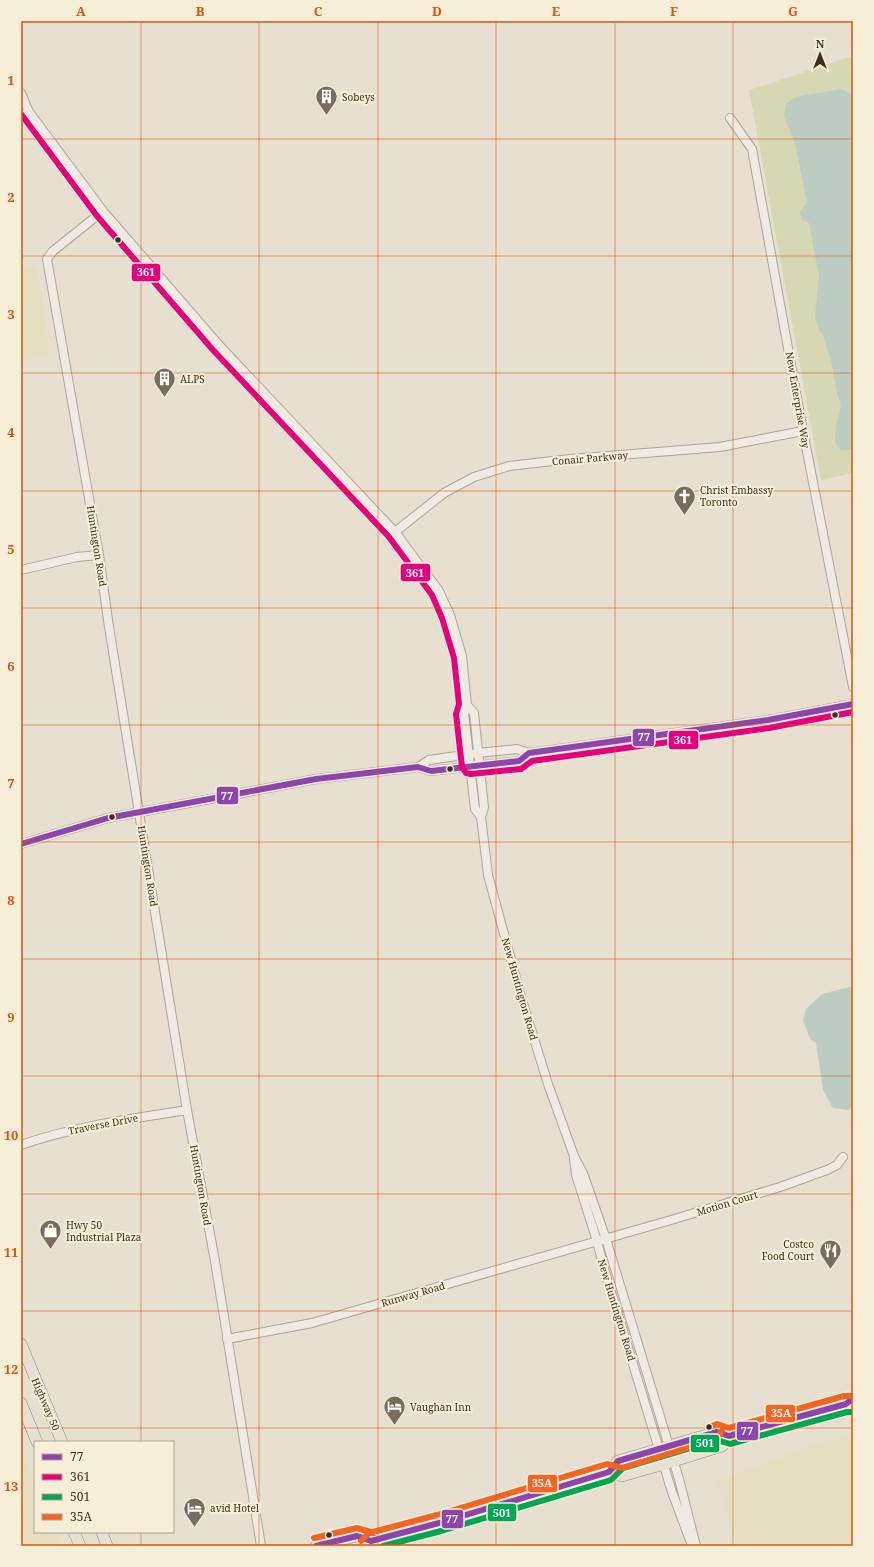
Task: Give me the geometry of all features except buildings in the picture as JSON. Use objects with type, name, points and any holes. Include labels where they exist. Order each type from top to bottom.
[{"type":"main road","name":"Highway 50","points":[[21,1344],[62,1441]]},
{"type":"main road","points":[[609,1472],[618,1461],[717,1432],[729,1436],[851,1402]]},
{"type":"main road","points":[[21,1403],[37,1441]]},
{"type":"main road","points":[[316,1546],[357,1536],[369,1544],[609,1472],[622,1476],[668,1463],[722,1446],[729,1436]]},
{"type":"main road","points":[[68,1533],[74,1546]]},
{"type":"main road","points":[[74,1533],[80,1546]]},
{"type":"main road","points":[[100,1533],[106,1546]]},
{"type":"street","name":"New Huntington Road","points":[[21,93],[29,112],[104,211],[219,345],[395,532],[438,591],[449,612],[462,656],[467,705],[464,713],[475,809],[481,817]]},
{"type":"street","name":"New Enterprise Way","points":[[730,118],[752,149],[803,431],[853,687]]},
{"type":"street","name":"Huntington Road","points":[[104,211],[53,250],[47,259],[99,555],[187,1110],[215,1261],[261,1546]]},
{"type":"street","name":"Conair Parkway","points":[[395,532],[444,493],[474,477],[509,466],[570,459],[720,447],[803,431]]},
{"type":"street","points":[[21,570],[77,557],[99,555]]},
{"type":"street","points":[[418,767],[429,760],[517,749],[529,753],[768,720],[853,704]]},
{"type":"street","name":"New Huntington Road","points":[[467,705],[474,712],[484,807],[481,817],[488,876],[548,1084],[574,1156],[583,1172],[606,1239],[668,1463]]},
{"type":"street","points":[[21,844],[108,818],[316,779],[418,767],[431,771],[519,760],[529,753]]},
{"type":"street","name":"Traverse Drive","points":[[21,1145],[43,1137],[81,1128],[187,1110]]},
{"type":"street","name":"New Huntington Road","points":[[574,1156],[576,1175],[597,1241],[604,1269],[664,1448]]},
{"type":"street","name":"Motion Court","points":[[597,1241],[780,1187],[827,1170],[837,1165],[843,1156]]},
{"type":"street","name":"Runway Road","points":[[227,1339],[312,1323],[597,1241]]},
{"type":"street","points":[[668,1463],[672,1492],[692,1546]]},
{"type":"street","points":[[668,1463],[696,1546]]},
{"type":"shaded area","points":[[841,89],[853,95],[853,449],[841,450],[835,442],[836,426],[841,405],[837,393],[831,360],[815,316],[819,276],[809,223],[802,220],[800,212],[807,203],[795,143],[784,116],[786,104],[796,97]]},
{"type":"shaded area","points":[[37,266],[50,354],[21,363],[21,271]]},
{"type":"shaded area","points":[[853,986],[853,1107],[848,1110],[833,1108],[823,1090],[816,1043],[810,1039],[803,1020],[806,1009],[822,994]]},
{"type":"shaded area","points":[[853,1436],[853,1546],[737,1546],[716,1482],[824,1441]]},
{"type":"shaded area","points":[[21,1452],[34,1484],[34,1533],[54,1533],[60,1546],[21,1546]]},
{"type":"green space","points":[[853,56],[853,473],[821,480],[749,90]]},
{"type":"transit line","name":"361","points":[[21,114],[97,216],[213,350],[389,537],[432,595],[442,618],[454,658],[459,704],[456,714],[462,767],[466,773],[471,774],[521,769],[532,761],[769,728],[853,712]]},
{"type":"transit line","name":"77","points":[[21,844],[108,818],[316,779],[418,767],[431,771],[519,761],[529,753],[768,720],[853,704]]},
{"type":"transit line","name":"35A","points":[[709,1427],[717,1424],[729,1428],[844,1396],[853,1396]]},
{"type":"transit line","name":"77","points":[[316,1546],[357,1536],[371,1541],[439,1523],[609,1472],[618,1461],[717,1432],[729,1436],[846,1404],[853,1398]]},
{"type":"transit line","name":"501","points":[[383,1546],[441,1531],[611,1480],[623,1468],[717,1440],[730,1444],[847,1412],[853,1412]]},
{"type":"transit line","name":"35A","points":[[361,1541],[369,1533],[437,1515],[607,1464],[622,1468],[717,1439],[722,1431]]},
{"type":"transit line","name":"35A","points":[[314,1538],[357,1528],[374,1533]]},
{"type":"place","name":"Sobeys","points":[[327,116]]},
{"type":"place","name":"ALPS","points":[[165,398]]},
{"type":"place","name":"Christ Embassy Toronto","points":[[685,516]]},
{"type":"place","name":"Hwy 50 Industrial Plaza","points":[[51,1250]]},
{"type":"place","name":"Costco Food Court","points":[[830,1270]]},
{"type":"place","name":"Vaughan Inn","points":[[394,1426]]},
{"type":"place","name":"avid Hotel","points":[[195,1528]]}]
